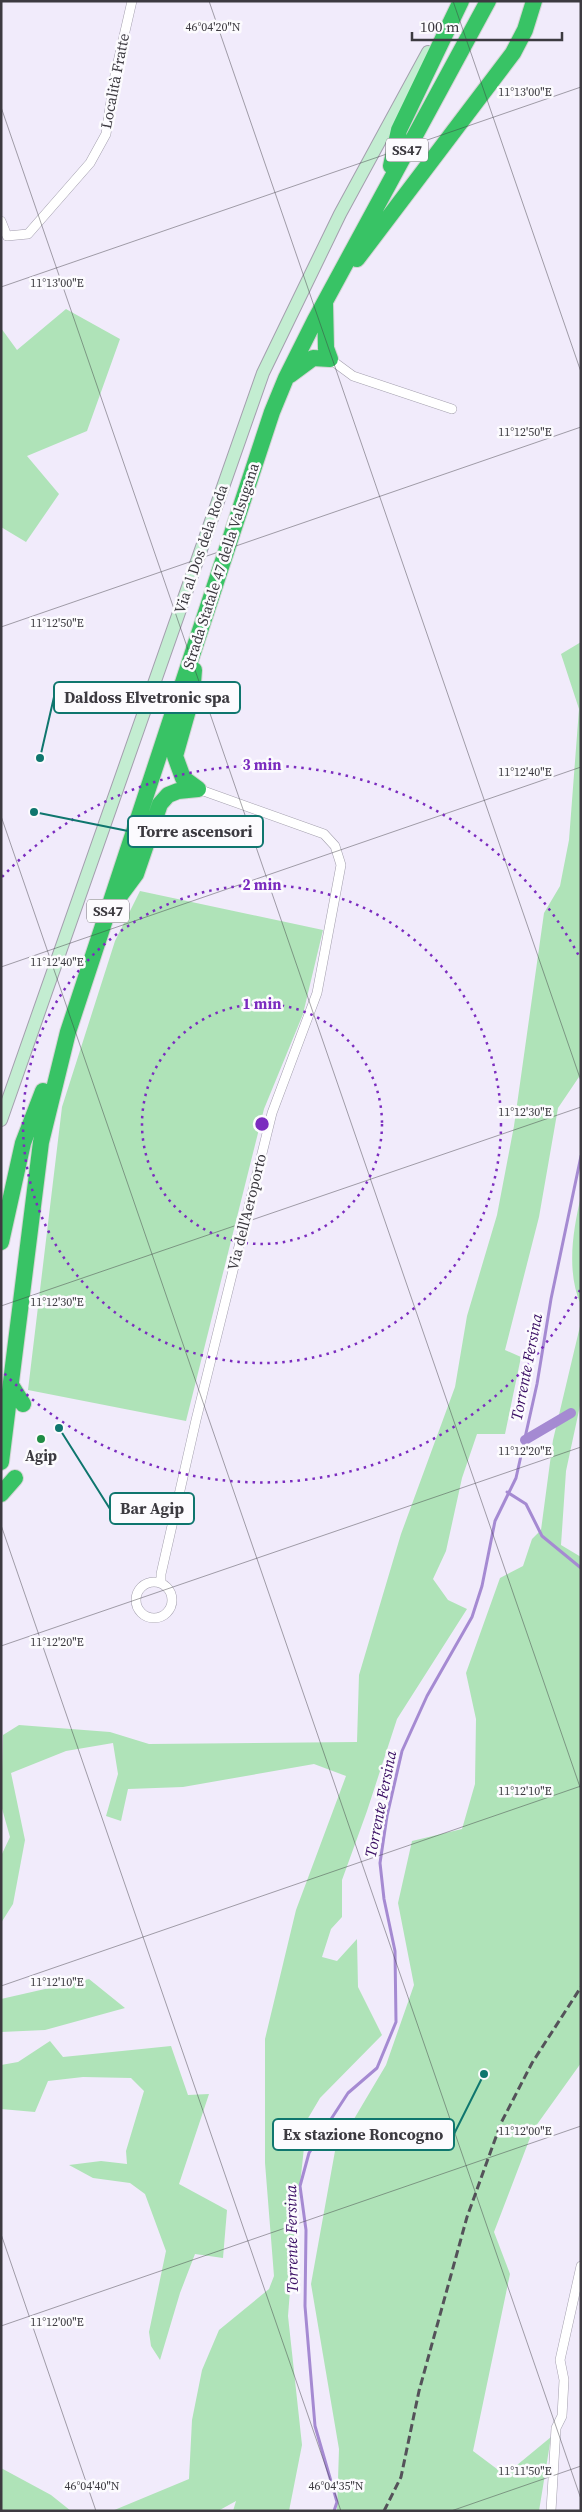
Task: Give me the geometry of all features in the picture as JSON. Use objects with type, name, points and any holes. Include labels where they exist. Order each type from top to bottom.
[{"type":"highway","points":[[391,166],[399,130],[461,1]]},
{"type":"highway","name":"Strada Statale 47 della Valsugana","points":[[1,1462],[6,1389],[43,1091],[156,736],[268,400],[312,311],[391,166],[477,1]]},
{"type":"highway","name":"Strada Statale 47 della Valsugana","points":[[6,1389],[41,1142],[51,1093],[68,1032],[272,412],[286,378],[326,300],[488,1]]},
{"type":"highway","points":[[286,378],[313,358],[330,359],[326,348],[326,300],[512,53],[525,30],[534,1]]},
{"type":"highway","points":[[195,645],[192,696],[175,756],[183,778],[198,789]]},
{"type":"highway","points":[[106,915],[136,874],[160,804],[168,795],[178,791],[198,789]]},
{"type":"highway","points":[[1,1242],[23,1143],[43,1091]]},
{"type":"highway","points":[[6,1389],[23,1404]]},
{"type":"highway","points":[[1,1494],[15,1478]]},
{"type":"main road","name":"Via al Dos dela Roda","points":[[1,1120],[263,373],[302,287],[455,1]]},
{"type":"street","name":"Località Fratte","points":[[1,221],[7,236],[28,234],[90,163],[106,134],[114,76],[132,1]]},
{"type":"street","points":[[330,359],[353,376],[452,409]]},
{"type":"street","name":"Via dell'Aeroporto","points":[[161,1583],[161,1574],[196,1420],[272,1113],[317,993],[341,865],[335,846],[324,834],[198,789]]},
{"type":"street","points":[[149,1582],[161,1583],[170,1590],[171,1606],[164,1615],[158,1617],[147,1616],[138,1608],[137,1596],[139,1590],[149,1582]]},
{"type":"street","points":[[550,2511],[556,2428],[562,2416],[563,2374],[560,2360],[581,2266]]},
{"type":"green space","points":[[66,309],[120,339],[87,431],[27,456],[59,494],[26,542],[1,527],[1,328],[17,350]]},
{"type":"green space","points":[[581,642],[581,1074],[558,1108],[539,1217],[505,1350],[521,1357],[505,1434],[477,1434],[462,1478],[446,1551],[433,1579],[448,1600],[467,1609],[397,1719],[342,1880],[342,1917],[331,1929],[322,1957],[337,1961],[357,1939],[358,1987],[382,2035],[320,2098],[307,2120],[288,2316],[302,2445],[289,2511],[233,2511],[236,2501],[218,2511],[112,2511],[189,2479],[192,2420],[202,2370],[219,2330],[269,2289],[274,2276],[265,2163],[265,2039],[296,1910],[346,1776],[314,1764],[183,1787],[128,1789],[121,1821],[106,1816],[118,1774],[113,1743],[66,1751],[11,1773],[25,1840],[13,1904],[1,1923],[1,1856],[10,1837],[1,1805],[3,1735],[19,1725],[110,1732],[149,1744],[357,1742],[359,1675],[401,1534],[455,1387],[467,1316],[497,1215],[514,1126],[544,913],[560,886],[569,840],[579,709],[561,654]]},
{"type":"green space","points":[[140,891],[323,930],[303,1014],[264,1109],[186,1421],[28,1390],[62,1107],[115,941]]},
{"type":"green space","points":[[581,1196],[581,1305],[576,1292],[572,1251]]},
{"type":"green space","points":[[581,1322],[581,1401],[566,1471],[561,1545],[581,1557],[581,2063],[533,2130],[494,2232],[510,2274],[473,2451],[505,2475],[551,2437],[539,2511],[337,2511],[339,2449],[311,2284],[335,2151],[386,2065],[414,1985],[398,1903],[412,1841],[462,1829],[475,1784],[476,1719],[466,1673],[500,1578],[523,1566],[532,1539],[541,1530],[553,1440]]},
{"type":"green space","points":[[89,1979],[125,2008],[45,2030],[1,2032],[1,1999]]},
{"type":"green space","points":[[50,2041],[63,2057],[171,2046],[188,2095],[209,2094],[179,2184],[227,2210],[223,2258],[195,2254],[180,2293],[160,2360],[151,2346],[149,2332],[166,2251],[145,2194],[130,2183],[93,2178],[69,2165],[101,2161],[127,2164],[126,2151],[144,2091],[131,2078],[83,2077],[48,2081],[35,2112],[1,2109],[1,2065],[18,2062]]},
{"type":"green space","points":[[1,2468],[51,2495],[71,2511],[1,2511]]},
{"type":"waterway","name":"Torrente Fersina","points":[[334,2511],[337,2502],[315,2426],[305,2306],[306,2230],[300,2186],[309,2153],[348,2093],[377,2068],[396,2022],[395,1951],[384,1899],[380,1863],[387,1816],[402,1751],[427,1696],[472,1617],[482,1586],[495,1521],[516,1478],[537,1384],[551,1299],[581,1156]]},
{"type":"waterway","points":[[525,1440],[571,1413]]},
{"type":"waterway","points":[[507,1492],[526,1504],[542,1536],[581,1568]]},
{"type":"railway","points":[[384,2511],[401,2477],[419,2391],[467,2217],[501,2123],[532,2063],[581,1987]]},
{"type":"place","name":"Daldoss Elvetronic spa","points":[[40,758]]},
{"type":"place","name":"Torre ascensori","points":[[34,812]]},
{"type":"place","name":"Bar Agip","points":[[59,1428]]},
{"type":"place","name":"Agip","points":[[41,1439]]},
{"type":"place","name":"Ex stazione Roncogno","points":[[484,2074]]}]
